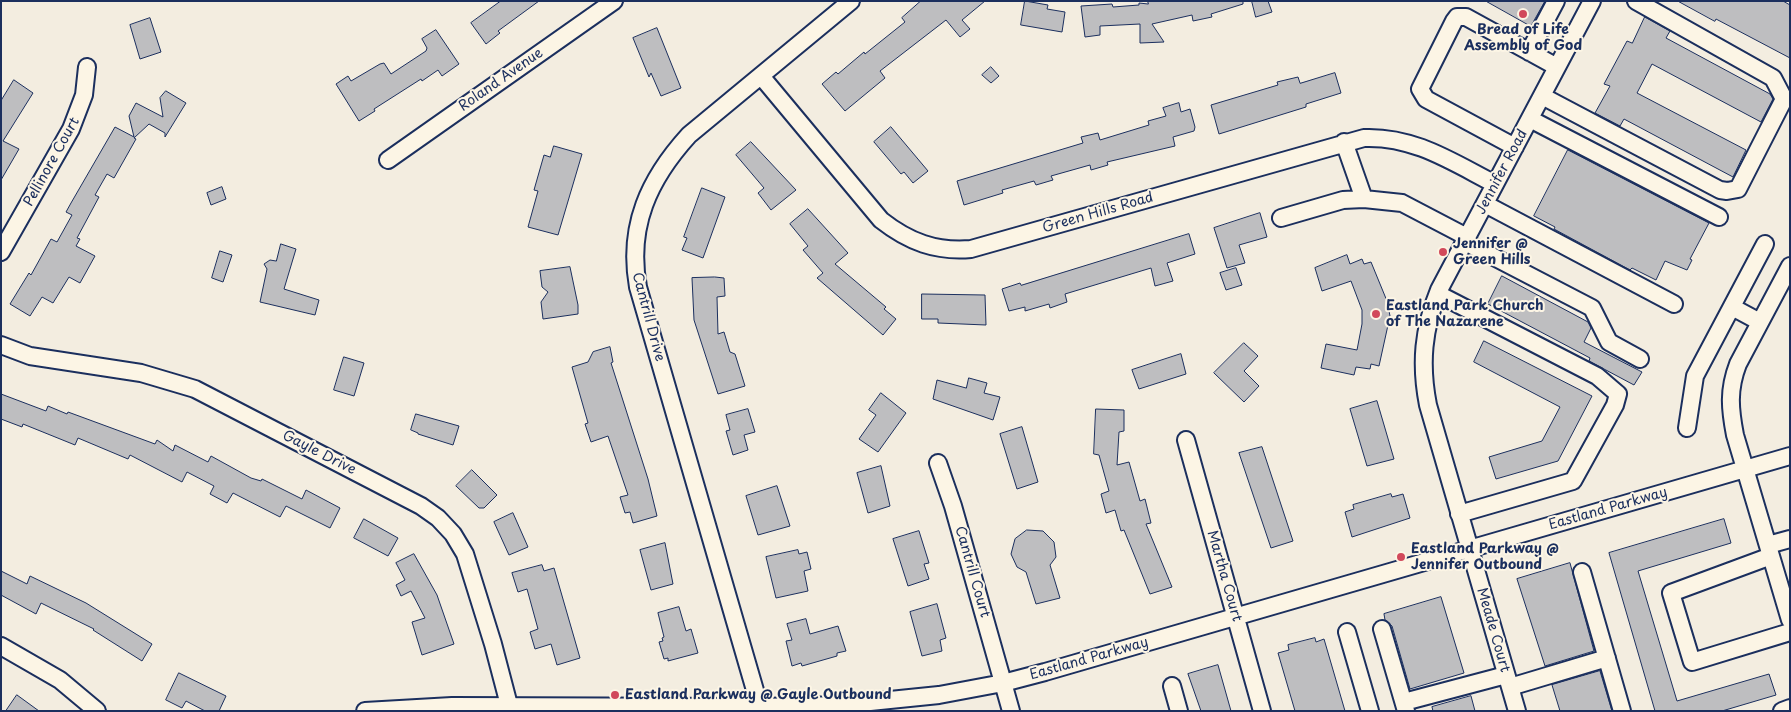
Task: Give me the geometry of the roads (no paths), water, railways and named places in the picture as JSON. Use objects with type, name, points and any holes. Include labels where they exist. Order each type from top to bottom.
[{"type":"street","name":"Roland Avenue","points":[[388,160],[614,1]]},
{"type":"street","points":[[1529,52],[1556,1]]},
{"type":"street","name":"Jennifer Road","points":[[1470,550],[1428,405],[1422,369],[1426,328],[1438,294],[1592,1]]},
{"type":"street","points":[[1542,96],[1720,190],[1728,192],[1738,189],[1784,98],[1783,93],[1773,78],[1636,1]]},
{"type":"street","name":"Cantrill Drive","points":[[760,709],[638,287],[635,256],[639,222],[646,199],[656,177],[669,157],[688,135],[761,76],[840,5]]},
{"type":"street","points":[[1515,147],[1426,99],[1420,89],[1457,17],[1466,17],[1557,68]]},
{"type":"street","name":"Pellinore Court","points":[[1,252],[71,129],[84,94],[87,67]]},
{"type":"street","name":"Green Hills Road","points":[[761,76],[881,220],[898,233],[915,242],[951,251],[971,249],[1344,142],[1384,137],[1401,140],[1437,153],[1495,184]]},
{"type":"street","points":[[1530,119],[1719,217]]},
{"type":"street","points":[[1344,142],[1364,199]]},
{"type":"street","points":[[1281,218],[1343,200],[1364,199],[1402,204],[1592,308],[1609,342],[1640,359]]},
{"type":"street","points":[[1485,204],[1674,304]]},
{"type":"street","points":[[1687,428],[1695,376],[1765,244]]},
{"type":"street","points":[[1790,266],[1738,364],[1730,390],[1732,418],[1745,469],[1790,620]]},
{"type":"street","points":[[1438,294],[1597,376],[1618,394],[1615,405],[1573,480],[1459,514]]},
{"type":"street","points":[[1732,307],[1760,322]]},
{"type":"street","name":"Gayle Drive","points":[[1,345],[37,357],[141,373],[195,389],[421,506],[453,534],[465,554],[480,597],[509,706]]},
{"type":"street","name":"Martha Court","points":[[1186,440],[1262,711]]},
{"type":"street","name":"Eastland Parkway","points":[[365,711],[401,707],[509,706],[760,709],[903,700],[1003,683],[1470,550],[1790,456]]},
{"type":"street","name":"Cantrill Court","points":[[938,463],[953,506],[1003,683]]},
{"type":"street","points":[[1790,539],[1770,551],[1671,593],[1692,662],[1790,632]]},
{"type":"street","name":"Meade Court","points":[[1470,550],[1517,711]]},
{"type":"street","points":[[1582,572],[1622,711]]},
{"type":"street","points":[[1382,629],[1405,706],[1607,658]]},
{"type":"street","points":[[1347,632],[1370,711]]},
{"type":"street","points":[[1,646],[60,680],[97,711]]},
{"type":"street","points":[[1003,683],[1011,711]]},
{"type":"street","points":[[1172,686],[1179,711]]},
{"type":"street","points":[[1782,711],[1790,708]]},
{"type":"place","name":"Bread of Life Assembly of God","points":[[1523,14]]},
{"type":"place","name":"Jennifer @ Green Hills","points":[[1443,252]]},
{"type":"place","name":"Eastland Park Church of The Nazarene","points":[[1376,314]]},
{"type":"place","name":"Eastland Parkway @ Jennifer Outbound","points":[[1401,557]]},
{"type":"place","name":"Eastland Parkway @ Gayle Outbound","points":[[615,695]]}]
